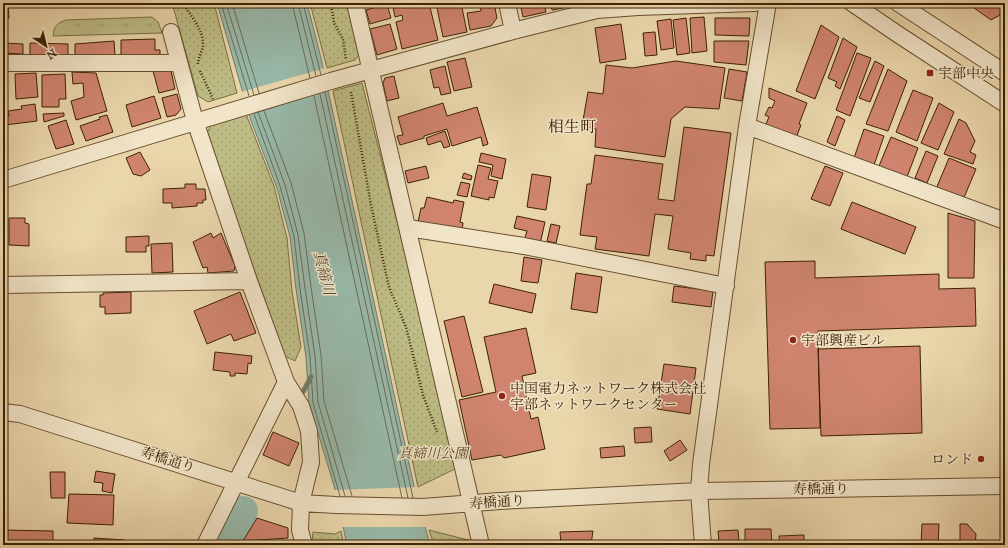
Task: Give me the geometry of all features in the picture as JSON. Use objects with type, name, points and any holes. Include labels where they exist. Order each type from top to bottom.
[{"type":"street","points":[[355,3],[481,545]]},
{"type":"street","points":[[507,3],[513,32]]},
{"type":"street","points":[[3,180],[348,76],[513,32],[597,7],[755,3]]},
{"type":"street","points":[[703,545],[699,491],[701,464],[747,126],[768,3]]},
{"type":"street","points":[[852,3],[1005,104]]},
{"type":"street","points":[[898,3],[1005,74]]},
{"type":"street","points":[[170,32],[195,122],[249,280],[286,382],[302,406],[309,431],[312,462],[301,503],[300,530],[304,545]]},
{"type":"street","points":[[3,63],[178,63]]},
{"type":"street","points":[[747,126],[1005,221]]},
{"type":"street","points":[[408,228],[524,246],[726,286]]},
{"type":"street","points":[[3,285],[249,280]]},
{"type":"street","points":[[205,545],[286,382]]},
{"type":"street","name":"寿橋通り","points":[[3,412],[20,414],[301,503],[423,507],[500,501],[699,491],[1005,486]]},
{"type":"path","points":[[183,3],[201,32],[204,42],[198,64],[215,103]]},
{"type":"path","points":[[331,3],[334,23],[343,39],[348,76],[371,205],[389,287],[406,327],[423,395],[439,439]]},
{"type":"green space","points":[[172,3],[214,3],[237,93],[208,102],[198,96]]},
{"type":"green space","points":[[310,3],[347,3],[359,55],[355,60],[327,68]]},
{"type":"green space","points":[[152,17],[158,22],[162,33],[53,36],[56,25],[66,20]]},
{"type":"green space","name":"真締川公園","points":[[362,83],[459,467],[418,487],[333,91]]},
{"type":"green space","points":[[246,114],[274,186],[287,238],[292,291],[301,347],[295,361],[285,356],[206,135],[212,123]]},
{"type":"green space","points":[[429,530],[472,541],[473,545],[434,545]]},
{"type":"green space","points":[[341,531],[344,545],[313,545],[313,532],[335,534]]},
{"type":"water","name":"真締川","points":[[217,3],[307,3],[321,58],[414,486],[430,545],[347,545],[334,486],[309,403],[306,357],[290,237],[277,188],[251,121]]},
{"type":"pier","points":[[325,68],[330,90],[248,115],[241,92]]},
{"type":"pier","points":[[417,487],[427,527],[341,527],[333,490]]},
{"type":"building","points":[[3,3],[8,3],[9,18],[3,18]]},
{"type":"building","points":[[397,3],[429,3],[438,40],[402,49],[396,22],[403,20],[402,15],[395,17],[393,7],[397,5]]},
{"type":"building","points":[[436,3],[444,3],[444,5],[449,4],[448,3],[461,3],[467,32],[443,37]]},
{"type":"building","points":[[480,3],[494,3],[497,18],[491,26],[470,30],[467,13],[481,11]]},
{"type":"building","points":[[520,3],[544,3],[546,12],[523,17]]},
{"type":"building","points":[[550,3],[562,3],[563,8],[552,10]]},
{"type":"building","points":[[967,3],[1002,3],[1000,15],[991,20]]},
{"type":"building","points":[[387,4],[391,18],[370,24],[366,10]]},
{"type":"building","points":[[704,17],[707,51],[692,53],[690,18]]},
{"type":"building","points":[[686,18],[690,53],[677,55],[673,20]]},
{"type":"building","points":[[715,18],[750,18],[749,36],[715,35]]},
{"type":"building","points":[[671,19],[674,48],[661,50],[657,21]]},
{"type":"building","points":[[390,24],[397,49],[377,55],[370,29]]},
{"type":"building","points":[[621,24],[626,59],[600,63],[595,28]]},
{"type":"building","points":[[821,25],[839,37],[815,99],[796,91]]},
{"type":"building","points":[[655,32],[657,55],[645,56],[643,33]]},
{"type":"building","points":[[843,38],[857,47],[840,89],[835,86],[837,82],[828,78]]},
{"type":"building","points":[[155,39],[155,50],[160,50],[160,55],[121,55],[121,40]]},
{"type":"building","points":[[114,41],[115,55],[75,57],[75,44]]},
{"type":"building","points":[[714,41],[749,41],[746,65],[714,62]]},
{"type":"building","points":[[3,43],[23,44],[23,54],[3,53]]},
{"type":"building","points":[[30,43],[68,44],[68,56],[30,55]]},
{"type":"building","points":[[857,53],[871,58],[850,116],[836,110]]},
{"type":"building","points":[[465,58],[472,87],[454,91],[447,62]]},
{"type":"building","points":[[676,61],[725,68],[719,109],[685,107],[671,119],[665,157],[595,147],[596,129],[582,126],[588,92],[603,94],[606,65],[632,68]]},
{"type":"building","points":[[875,61],[884,66],[870,102],[859,98]]},
{"type":"building","points":[[445,66],[451,93],[441,95],[439,87],[434,88],[430,70]]},
{"type":"building","points":[[729,69],[747,72],[742,101],[724,98]]},
{"type":"building","points":[[888,69],[907,81],[888,131],[866,124]]},
{"type":"building","points":[[153,71],[171,71],[175,89],[159,93]]},
{"type":"building","points":[[72,72],[96,73],[107,111],[76,120],[71,101],[84,97],[83,83],[73,84]]},
{"type":"building","points":[[36,73],[38,97],[16,99],[15,74]]},
{"type":"building","points":[[65,74],[66,99],[59,99],[59,107],[42,107],[42,75]]},
{"type":"building","points":[[394,76],[399,98],[387,101],[383,83],[385,78]]},
{"type":"building","points":[[769,88],[807,103],[799,124],[801,125],[796,138],[765,126],[769,117],[765,115],[769,107],[772,108],[775,101],[769,98]]},
{"type":"building","points":[[913,90],[933,98],[917,141],[896,132]]},
{"type":"building","points":[[177,94],[181,109],[176,115],[167,117],[162,98]]},
{"type":"building","points":[[154,96],[161,118],[132,127],[126,105]]},
{"type":"building","points":[[443,103],[447,116],[477,107],[488,144],[483,146],[481,137],[452,146],[447,129],[400,145],[397,136],[403,135],[398,117]]},
{"type":"building","points":[[939,103],[954,112],[938,150],[921,143]]},
{"type":"building","points":[[35,104],[37,121],[5,125],[4,117],[9,116],[8,111],[22,109],[21,106]]},
{"type":"building","points":[[64,113],[64,116],[44,122],[43,114]]},
{"type":"building","points":[[107,115],[113,132],[86,141],[80,126]]},
{"type":"building","points":[[837,116],[845,120],[835,146],[827,142]]},
{"type":"building","points":[[959,119],[966,123],[975,141],[970,152],[976,155],[973,164],[944,154]]},
{"type":"building","points":[[66,120],[74,144],[56,149],[48,126]]},
{"type":"building","points":[[684,127],[731,133],[714,256],[706,255],[706,261],[690,259],[691,253],[668,249],[673,216],[655,214],[649,256],[595,249],[597,237],[580,235],[587,184],[591,184],[595,155],[663,164],[658,199],[674,201]]},
{"type":"building","points":[[864,129],[884,136],[874,165],[854,158]]},
{"type":"building","points":[[445,131],[450,146],[444,148],[441,141],[428,145],[426,138]]},
{"type":"building","points":[[891,137],[918,148],[907,177],[879,166]]},
{"type":"building","points":[[926,151],[938,156],[927,183],[915,178]]},
{"type":"building","points":[[140,152],[150,170],[141,176],[133,174],[126,158]]},
{"type":"building","points":[[481,153],[506,159],[502,179],[491,176],[493,165],[479,162]]},
{"type":"building","points":[[949,158],[976,169],[963,200],[936,189]]},
{"type":"building","points":[[478,165],[491,168],[488,179],[498,181],[494,198],[489,197],[489,200],[471,196]]},
{"type":"building","points":[[426,166],[429,178],[408,183],[405,171]]},
{"type":"building","points":[[825,166],[843,173],[830,206],[811,199]]},
{"type":"building","points":[[464,173],[472,176],[471,180],[462,178]]},
{"type":"building","points":[[532,174],[551,177],[546,210],[527,207]]},
{"type":"building","points":[[461,182],[470,184],[467,197],[457,195]]},
{"type":"building","points":[[185,184],[196,184],[196,189],[205,189],[206,200],[203,200],[203,203],[197,203],[197,206],[172,208],[172,203],[163,203],[163,189],[185,188]]},
{"type":"building","points":[[427,197],[453,203],[454,200],[464,202],[460,222],[463,223],[462,231],[418,222],[421,208],[424,208]]},
{"type":"building","points":[[852,202],[916,227],[905,254],[841,229]]},
{"type":"building","points":[[948,213],[975,221],[974,278],[948,278]]},
{"type":"building","points":[[517,216],[545,222],[540,244],[524,241],[527,231],[514,228]]},
{"type":"building","points":[[9,218],[25,218],[25,223],[29,224],[29,246],[9,245]]},
{"type":"building","points":[[551,224],[560,226],[556,243],[547,241]]},
{"type":"building","points":[[211,233],[213,238],[221,233],[235,266],[234,271],[208,273],[207,267],[203,268],[193,242]]},
{"type":"building","points":[[149,236],[149,246],[146,246],[146,252],[126,252],[126,237]]},
{"type":"building","points":[[172,243],[173,272],[152,273],[151,244]]},
{"type":"building","points":[[524,257],[542,260],[538,283],[521,281]]},
{"type":"building","name":"宇部興産ビル","points":[[815,261],[815,278],[939,274],[939,289],[975,288],[976,326],[818,331],[820,428],[770,429],[765,262]]},
{"type":"building","points":[[576,273],[602,277],[597,313],[571,309]]},
{"type":"building","points":[[494,284],[536,294],[532,313],[489,303]]},
{"type":"building","points":[[674,286],[713,291],[711,307],[672,302]]},
{"type":"building","points":[[131,292],[131,313],[105,314],[105,307],[100,307],[100,295],[103,295],[103,293]]},
{"type":"building","points":[[240,292],[256,333],[234,341],[231,334],[207,344],[194,311]]},
{"type":"building","points":[[464,316],[483,392],[462,397],[444,321]]},
{"type":"building","name":"中国電力ネットワーク株式会社 宇部ネットワークセンター","points":[[526,328],[536,373],[522,376],[531,419],[538,417],[545,449],[504,458],[501,455],[472,460],[459,400],[496,392],[484,337]]},
{"type":"building","points":[[920,346],[922,433],[821,436],[818,349]]},
{"type":"building","points":[[215,352],[252,356],[251,364],[248,363],[247,374],[235,373],[235,376],[230,376],[230,372],[213,370]]},
{"type":"building","points":[[664,364],[696,368],[690,414],[657,409]]},
{"type":"building","points":[[651,427],[652,442],[635,443],[634,428]]},
{"type":"building","points":[[273,432],[299,443],[289,466],[263,455]]},
{"type":"building","points":[[680,440],[687,450],[670,461],[664,451]]},
{"type":"building","points":[[624,446],[625,456],[601,458],[600,448]]},
{"type":"building","points":[[96,471],[115,474],[112,493],[102,491],[103,483],[94,482]]},
{"type":"building","points":[[50,472],[65,472],[65,498],[51,498]]},
{"type":"building","points":[[69,494],[114,495],[113,525],[67,523]]},
{"type":"building","points":[[257,518],[288,528],[288,538],[243,541]]},
{"type":"building","points":[[922,524],[939,524],[938,545],[921,545]]},
{"type":"building","points":[[960,524],[967,524],[976,534],[975,545],[960,545]]},
{"type":"building","points":[[745,529],[771,529],[772,545],[745,545]]},
{"type":"building","points":[[3,530],[53,531],[53,545],[3,545]]},
{"type":"building","points":[[738,530],[739,541],[719,542],[718,531]]},
{"type":"building","points":[[593,531],[591,545],[561,545],[560,532]]},
{"type":"building","points":[[804,535],[804,545],[780,545],[779,536]]},
{"type":"building","points":[[94,538],[124,540],[124,545],[94,545]]},
{"type":"waterway","points":[[303,392],[311,377]]},
{"type":"waterway","points":[[226,545],[243,511]]},
{"type":"place","name":"宇部中央","points":[[930,73]]},
{"type":"place","name":"宇部興産ビル","points":[[793,340]]},
{"type":"place","name":"中国電力ネットワーク株式会社 宇部ネットワークセンター","points":[[502,396]]},
{"type":"place","name":"ロンド","points":[[981,459]]},
{"type":"district","name":"相生町","points":[[572,126]]}]
